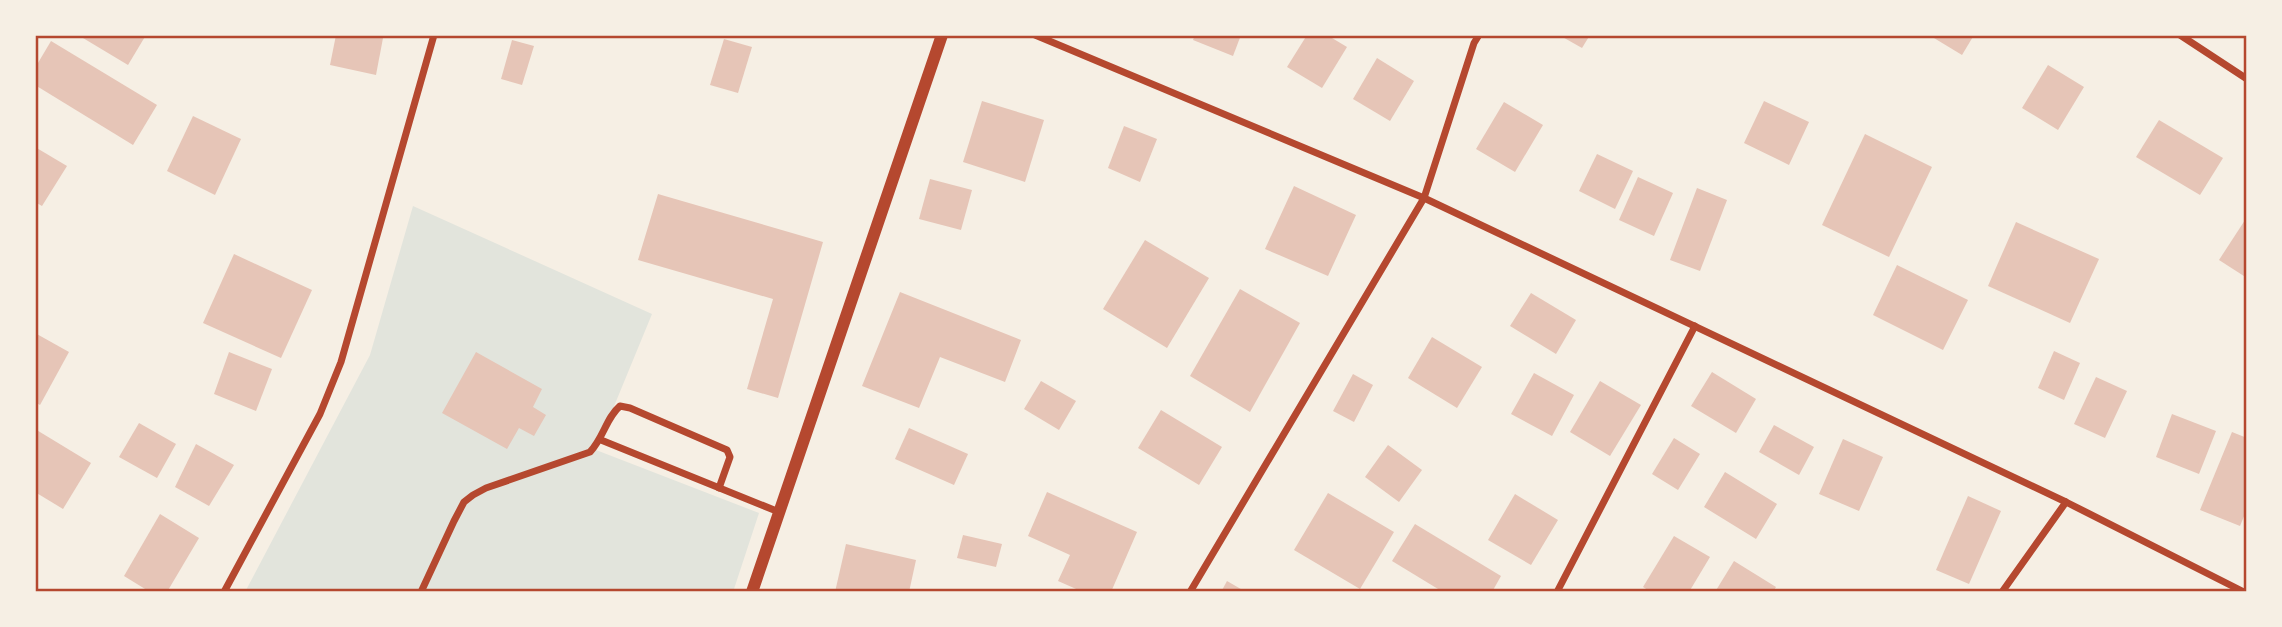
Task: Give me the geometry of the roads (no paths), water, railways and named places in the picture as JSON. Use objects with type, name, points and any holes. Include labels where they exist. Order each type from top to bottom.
[{"type":"street","points":[[224,592],[320,414],[341,362],[434,35]]},
{"type":"street","points":[[752,592],[942,35]]},
{"type":"street","points":[[1035,35],[1424,198],[2066,502],[2244,592]]},
{"type":"street","points":[[1190,592],[1424,198],[1474,43],[1479,35]]},
{"type":"street","points":[[2180,35],[2247,79]]},
{"type":"street","points":[[1557,592],[1695,326]]},
{"type":"street","points":[[421,592],[464,502],[486,488],[590,452],[601,440],[612,413],[620,406],[727,450],[730,457],[719,488]]},
{"type":"street","points":[[601,440],[779,512]]},
{"type":"street","points":[[2002,592],[2066,502]]}]
